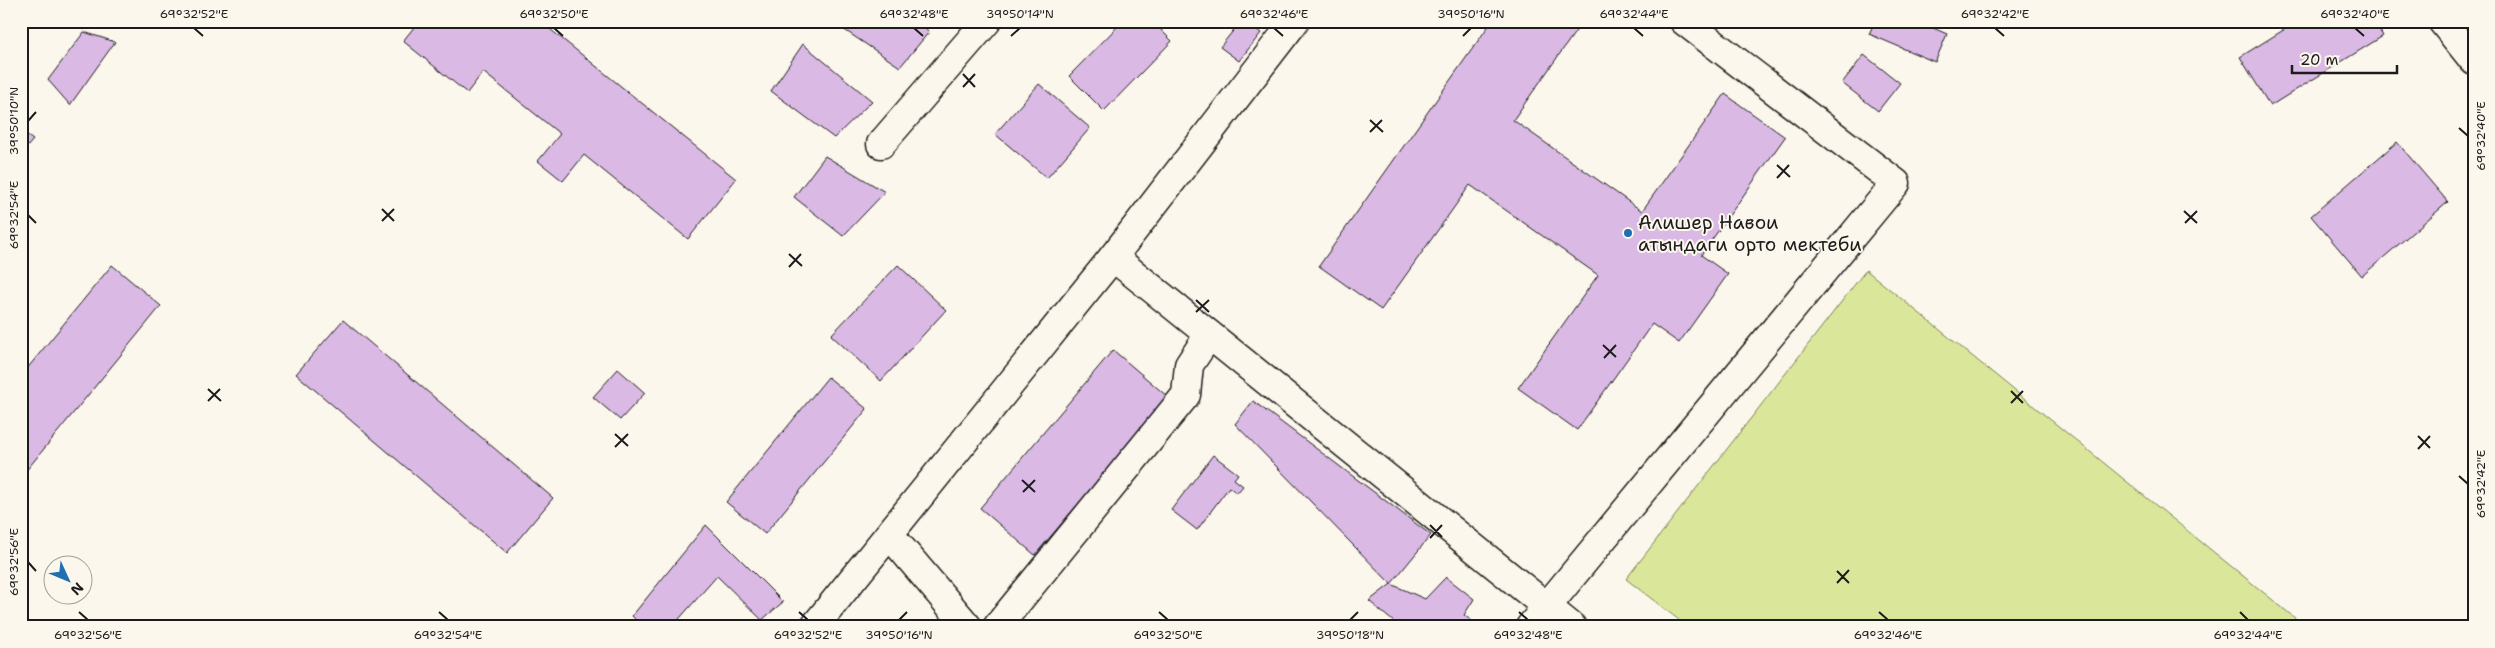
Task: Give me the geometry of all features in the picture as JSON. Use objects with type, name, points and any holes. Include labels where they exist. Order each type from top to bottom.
[{"type":"street","points":[[881,144],[987,21]]},
{"type":"street","points":[[814,627],[1113,257],[1295,21]]},
{"type":"street","points":[[1538,617],[1896,183],[1684,21]]},
{"type":"street","points":[[2442,21],[2474,61]]},
{"type":"street","points":[[1113,257],[1209,335],[1538,617],[1572,627]]},
{"type":"street","points":[[997,627],[1186,395],[1189,365],[1209,335]]},
{"type":"street","points":[[890,535],[968,627]]},
{"type":"green space","points":[[1866,270],[2306,627],[1688,627],[1626,579]]},
{"type":"building","points":[[419,21],[540,21],[736,179],[688,239],[584,155],[563,181],[538,161],[560,134],[483,72],[467,93],[403,41]]},
{"type":"building","points":[[849,21],[919,21],[929,32],[900,67],[843,29]]},
{"type":"building","points":[[1123,21],[1152,21],[1172,41],[1104,111],[1069,76]]},
{"type":"building","points":[[1241,21],[1245,21],[1261,33],[1239,61],[1220,47]]},
{"type":"building","name":"Алишер Навои атындаги орто мектеби","points":[[1492,21],[1583,21],[1513,120],[1642,211],[1725,94],[1785,137],[1701,255],[1728,274],[1679,343],[1652,324],[1577,430],[1518,388],[1598,275],[1470,185],[1381,310],[1319,266]]},
{"type":"building","points":[[1875,21],[1917,21],[1947,34],[1935,62],[1869,34]]},
{"type":"building","points":[[2298,21],[2374,21],[2383,36],[2270,106],[2240,57]]},
{"type":"building","points":[[84,32],[115,42],[70,105],[48,80]]},
{"type":"building","points":[[803,44],[872,101],[834,138],[771,91]]},
{"type":"building","points":[[1864,55],[1900,83],[1878,111],[1842,83]]},
{"type":"building","points":[[1039,84],[1090,128],[1047,178],[995,134]]},
{"type":"building","points":[[21,131],[33,140],[21,154]]},
{"type":"building","points":[[2397,142],[2448,202],[2362,276],[2311,216]]},
{"type":"building","points":[[825,156],[885,192],[843,236],[794,197]]},
{"type":"building","points":[[112,265],[161,306],[25,472],[21,469],[21,376]]},
{"type":"building","points":[[898,265],[946,310],[881,381],[831,335]]},
{"type":"building","points":[[343,320],[553,498],[507,553],[296,374]]},
{"type":"building","points":[[1113,350],[1168,397],[1035,555],[980,508]]},
{"type":"building","points":[[618,369],[645,393],[620,420],[593,397]]},
{"type":"building","points":[[828,377],[867,409],[765,534],[726,502]]},
{"type":"building","points":[[1253,401],[1431,535],[1391,584],[1235,424]]},
{"type":"building","points":[[1213,455],[1238,474],[1234,479],[1243,486],[1237,493],[1229,487],[1197,530],[1171,510]]},
{"type":"building","points":[[706,525],[783,602],[762,620],[717,576],[672,627],[643,627],[632,616]]},
{"type":"building","points":[[1446,577],[1474,599],[1464,615],[1480,627],[1393,627],[1395,623],[1369,601],[1391,584],[1425,599]]},
{"type":"place","name":"Алишер Навои атындаги орто мектеби","points":[[1628,233]]}]
